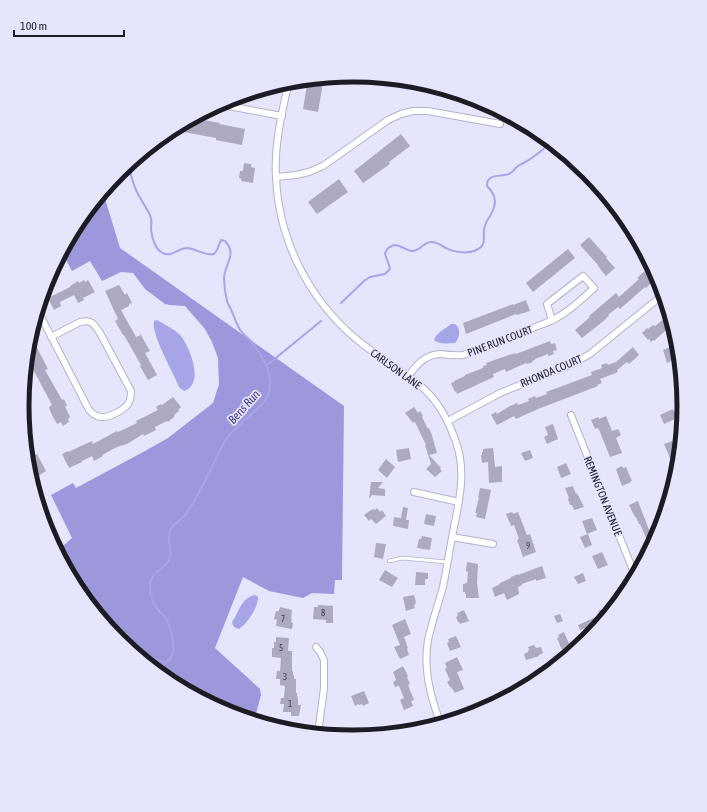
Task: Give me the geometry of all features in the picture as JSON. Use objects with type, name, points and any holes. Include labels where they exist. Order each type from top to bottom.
[{"type":"street","name":"CARLSON LANE","points":[[287,89],[277,150],[276,177],[278,201],[284,227],[300,270],[313,291],[339,324],[355,338],[408,376],[429,394],[448,421],[457,443],[461,462],[462,481],[460,502],[448,562],[428,640],[427,675],[430,694],[439,718]]},
{"type":"street","points":[[232,105],[282,116]]},
{"type":"street","points":[[276,177],[309,172],[323,166],[388,120],[401,114],[413,111],[428,111],[500,124]]},
{"type":"street","name":"PINE RUN COURT","points":[[408,376],[418,363],[428,356],[440,354],[450,356],[463,355],[552,320],[565,313],[594,288],[583,276],[547,304],[552,320]]},
{"type":"street","name":"RHONDA COURT","points":[[448,421],[500,393],[578,361],[590,354],[659,298]]},
{"type":"street","points":[[41,318],[51,337],[90,410],[95,416],[102,418],[108,417],[129,403],[131,398],[130,391],[100,332],[94,324],[85,320],[51,337]]},
{"type":"street","name":"REMINGTON AVENUE","points":[[571,415],[633,571]]},
{"type":"street","points":[[414,492],[460,502]]},
{"type":"street","points":[[452,537],[493,544]]},
{"type":"street","points":[[316,647],[324,660],[324,688],[319,729]]},
{"type":"lane","points":[[389,561],[402,558],[448,562]]},
{"type":"shaded area","points":[[105,198],[120,248],[344,406],[342,580],[335,580],[334,594],[312,593],[303,598],[269,591],[243,577],[215,648],[260,689],[261,695],[256,715],[229,706],[219,701],[216,696],[213,698],[191,687],[173,676],[140,650],[96,604],[89,590],[87,591],[62,550],[61,548],[72,538],[51,495],[73,483],[76,488],[168,438],[213,403],[219,384],[218,358],[212,342],[205,329],[185,306],[165,304],[145,289],[133,273],[121,272],[102,281],[90,261],[72,271],[65,257],[96,208]]},
{"type":"shaded area","points":[[157,320],[179,334],[188,349],[194,365],[195,374],[194,381],[190,387],[184,391],[179,387],[159,344],[154,327],[154,321]]},
{"type":"shaded area","points":[[451,324],[455,324],[459,331],[459,336],[455,343],[436,342],[434,340],[439,333]]},
{"type":"shaded area","points":[[255,595],[258,597],[258,601],[252,614],[242,627],[239,629],[235,628],[232,622],[243,602]]},
{"type":"building","points":[[323,83],[318,112],[303,109],[307,85]]},
{"type":"building","points":[[201,120],[245,129],[242,145],[184,132],[185,129]]},
{"type":"building","points":[[401,134],[410,146],[389,162],[390,164],[363,183],[354,171]]},
{"type":"building","points":[[244,163],[251,164],[251,167],[255,168],[253,183],[241,181],[242,179],[239,178],[240,171],[243,171]]},
{"type":"building","points":[[339,179],[348,192],[317,214],[308,202]]},
{"type":"building","points":[[589,237],[615,268],[606,276],[580,245]]},
{"type":"building","points":[[568,249],[575,258],[533,292],[526,283]]},
{"type":"building","points":[[648,268],[652,280],[646,288],[645,287],[620,309],[618,307],[608,315],[609,316],[606,319],[582,338],[575,330],[616,293],[619,297],[639,279],[637,278]]},
{"type":"building","points":[[84,280],[85,282],[88,280],[95,292],[83,298],[84,300],[78,303],[74,295],[60,302],[61,306],[54,310],[48,298],[70,287],[78,281],[79,283]]},
{"type":"building","points":[[119,285],[125,295],[127,293],[132,303],[121,310],[136,337],[141,335],[150,351],[145,353],[157,375],[148,380],[140,366],[141,365],[115,321],[118,319],[105,291]]},
{"type":"building","points":[[526,300],[530,311],[516,314],[466,334],[463,323]]},
{"type":"building","points":[[666,317],[668,328],[651,342],[642,333],[647,328],[648,329],[653,325],[655,326]]},
{"type":"building","points":[[550,341],[551,344],[555,343],[557,350],[553,351],[554,354],[548,356],[548,354],[535,359],[532,361],[533,362],[526,363],[506,372],[505,369],[493,374],[494,377],[457,394],[456,391],[455,392],[451,383],[465,375],[483,368],[483,366],[487,365],[486,363],[516,354]]},
{"type":"building","points":[[35,342],[35,344],[48,369],[45,370],[67,406],[65,406],[70,417],[68,419],[69,422],[63,426],[61,422],[57,424],[49,407],[52,405],[32,367]]},
{"type":"building","points":[[672,346],[674,360],[667,363],[663,350]]},
{"type":"building","points":[[633,347],[639,355],[629,364],[627,362],[617,370],[618,372],[600,379],[602,383],[597,385],[598,386],[516,419],[514,416],[497,425],[491,415],[496,412],[497,414],[517,403],[518,405],[529,401],[528,399],[535,396],[536,398],[547,394],[546,392],[592,375],[591,372],[602,368],[601,365],[607,363],[608,365],[616,362]]},
{"type":"building","points":[[173,397],[181,407],[174,415],[175,416],[168,422],[167,421],[155,427],[156,430],[144,436],[143,434],[127,444],[117,447],[94,461],[92,456],[69,468],[62,454],[92,441],[93,444],[117,431],[118,432],[137,423],[136,421],[158,410],[156,407],[161,404],[162,405]]},
{"type":"building","points":[[414,407],[418,413],[420,411],[432,435],[437,453],[429,455],[442,471],[435,477],[426,469],[431,464],[426,445],[415,422],[413,423],[405,413]]},
{"type":"building","points":[[673,409],[677,418],[664,424],[660,415]]},
{"type":"building","points":[[606,416],[612,431],[618,429],[621,435],[616,438],[622,453],[610,457],[598,428],[595,429],[591,420]]},
{"type":"building","points":[[553,424],[558,439],[547,444],[544,437],[548,435],[545,427]]},
{"type":"building","points":[[672,441],[675,448],[672,463],[664,444]]},
{"type":"building","points":[[409,448],[411,459],[398,462],[396,450]]},
{"type":"building","points":[[493,448],[495,467],[502,466],[502,482],[489,483],[488,462],[482,463],[481,455],[483,449]]},
{"type":"building","points":[[530,450],[533,458],[525,461],[521,453]]},
{"type":"building","points":[[37,454],[46,471],[38,476],[36,474],[33,456]]},
{"type":"building","points":[[386,459],[395,467],[387,478],[378,470]]},
{"type":"building","points":[[566,463],[571,474],[561,478],[557,467]]},
{"type":"building","points":[[622,466],[623,468],[626,467],[632,481],[622,486],[616,469]]},
{"type":"building","points":[[371,482],[383,482],[378,488],[385,489],[385,496],[372,495],[369,499]]},
{"type":"building","points":[[573,486],[584,507],[574,510],[572,505],[570,505],[565,488]]},
{"type":"building","points":[[480,488],[491,490],[485,519],[476,517],[477,513],[475,513]]},
{"type":"building","points":[[638,501],[649,530],[652,529],[653,531],[648,542],[640,524],[629,505]]},
{"type":"building","points":[[403,507],[408,508],[406,520],[409,520],[408,529],[393,526],[394,517],[401,518]]},
{"type":"building","points":[[377,508],[380,512],[382,510],[386,516],[376,524],[371,519],[369,521],[364,515]]},
{"type":"building","points":[[512,512],[513,514],[518,512],[527,535],[530,534],[536,552],[523,557],[514,525],[511,526],[506,514]]},
{"type":"building","points":[[426,514],[436,516],[434,526],[424,524]]},
{"type":"building","points":[[592,518],[597,530],[587,534],[582,521]]},
{"type":"building","points":[[588,534],[592,545],[585,548],[580,537]]},
{"type":"building","points":[[422,536],[432,538],[430,550],[417,548],[419,539],[421,539]]},
{"type":"building","points":[[376,543],[386,544],[383,559],[374,557]]},
{"type":"building","points":[[602,552],[608,565],[598,569],[592,556]]},
{"type":"building","points":[[467,562],[478,564],[477,583],[479,598],[466,598],[465,592],[463,592],[463,584],[467,583]]},
{"type":"building","points":[[542,566],[546,578],[536,581],[536,579],[522,584],[518,587],[519,594],[507,600],[504,593],[495,597],[492,588],[511,577]]},
{"type":"building","points":[[385,570],[398,578],[392,587],[379,580]]},
{"type":"building","points":[[416,572],[428,573],[428,579],[425,579],[425,585],[415,585]]},
{"type":"building","points":[[583,573],[586,581],[578,584],[574,577]]},
{"type":"building","points":[[414,595],[416,602],[414,605],[415,608],[406,611],[403,597]]},
{"type":"building","points":[[318,605],[333,606],[333,623],[326,623],[326,620],[313,619],[314,607],[318,607]]},
{"type":"building","points":[[280,607],[292,610],[292,629],[276,626],[277,620],[274,619],[276,611],[279,611]]},
{"type":"building","points":[[603,609],[604,611],[605,610],[592,626],[580,630],[578,625],[598,616],[598,611]]},
{"type":"building","points":[[464,610],[469,621],[460,624],[456,617],[458,616],[457,613]]},
{"type":"building","points":[[560,614],[563,621],[557,623],[554,616]]},
{"type":"building","points":[[405,619],[411,634],[404,637],[409,655],[400,659],[394,647],[400,645],[392,625]]},
{"type":"building","points":[[564,632],[570,646],[562,650],[557,638],[559,637],[558,635]]},
{"type":"building","points":[[456,636],[461,647],[450,651],[447,643],[449,642],[448,639]]},
{"type":"building","points":[[276,637],[289,638],[288,651],[292,651],[292,671],[294,679],[296,679],[298,705],[301,705],[299,716],[291,716],[291,712],[283,712],[284,704],[280,704],[281,698],[284,698],[285,686],[280,685],[280,679],[276,679],[277,671],[280,671],[281,658],[272,657],[272,648],[274,648]]},
{"type":"building","points":[[534,645],[536,648],[541,647],[543,653],[539,656],[526,660],[524,654],[528,652],[528,647]]},
{"type":"building","points":[[457,657],[463,670],[457,672],[464,689],[455,693],[447,682],[450,680],[445,669],[447,668],[445,663]]},
{"type":"building","points":[[403,666],[408,676],[407,677],[410,684],[408,685],[414,700],[411,701],[413,706],[404,710],[400,700],[404,698],[399,686],[395,687],[393,682],[396,680],[393,672]]},
{"type":"building","points":[[364,691],[369,703],[363,706],[362,704],[358,704],[355,706],[351,696]]},
{"type":"waterway","points":[[341,303],[364,281],[370,277],[385,274],[390,269],[385,253],[388,248],[394,245],[414,251],[426,243],[434,242],[450,250],[459,252],[478,250],[483,245],[485,226],[495,204],[493,193],[487,186],[487,182],[491,177],[509,174],[547,146]]},
{"type":"waterway","name":"Bens Run","points":[[130,171],[134,185],[151,218],[151,230],[154,242],[161,252],[171,254],[187,248],[214,254],[221,240],[225,241],[230,250],[230,258],[224,277],[227,301],[243,334],[252,342],[263,359],[270,377],[270,387],[265,400],[227,438],[202,488],[183,517],[170,530],[170,557],[168,562],[152,577],[150,588],[157,609],[169,624],[173,640],[173,652],[169,660],[165,662],[149,657]]},
{"type":"waterway","points":[[266,366],[321,321]]}]
